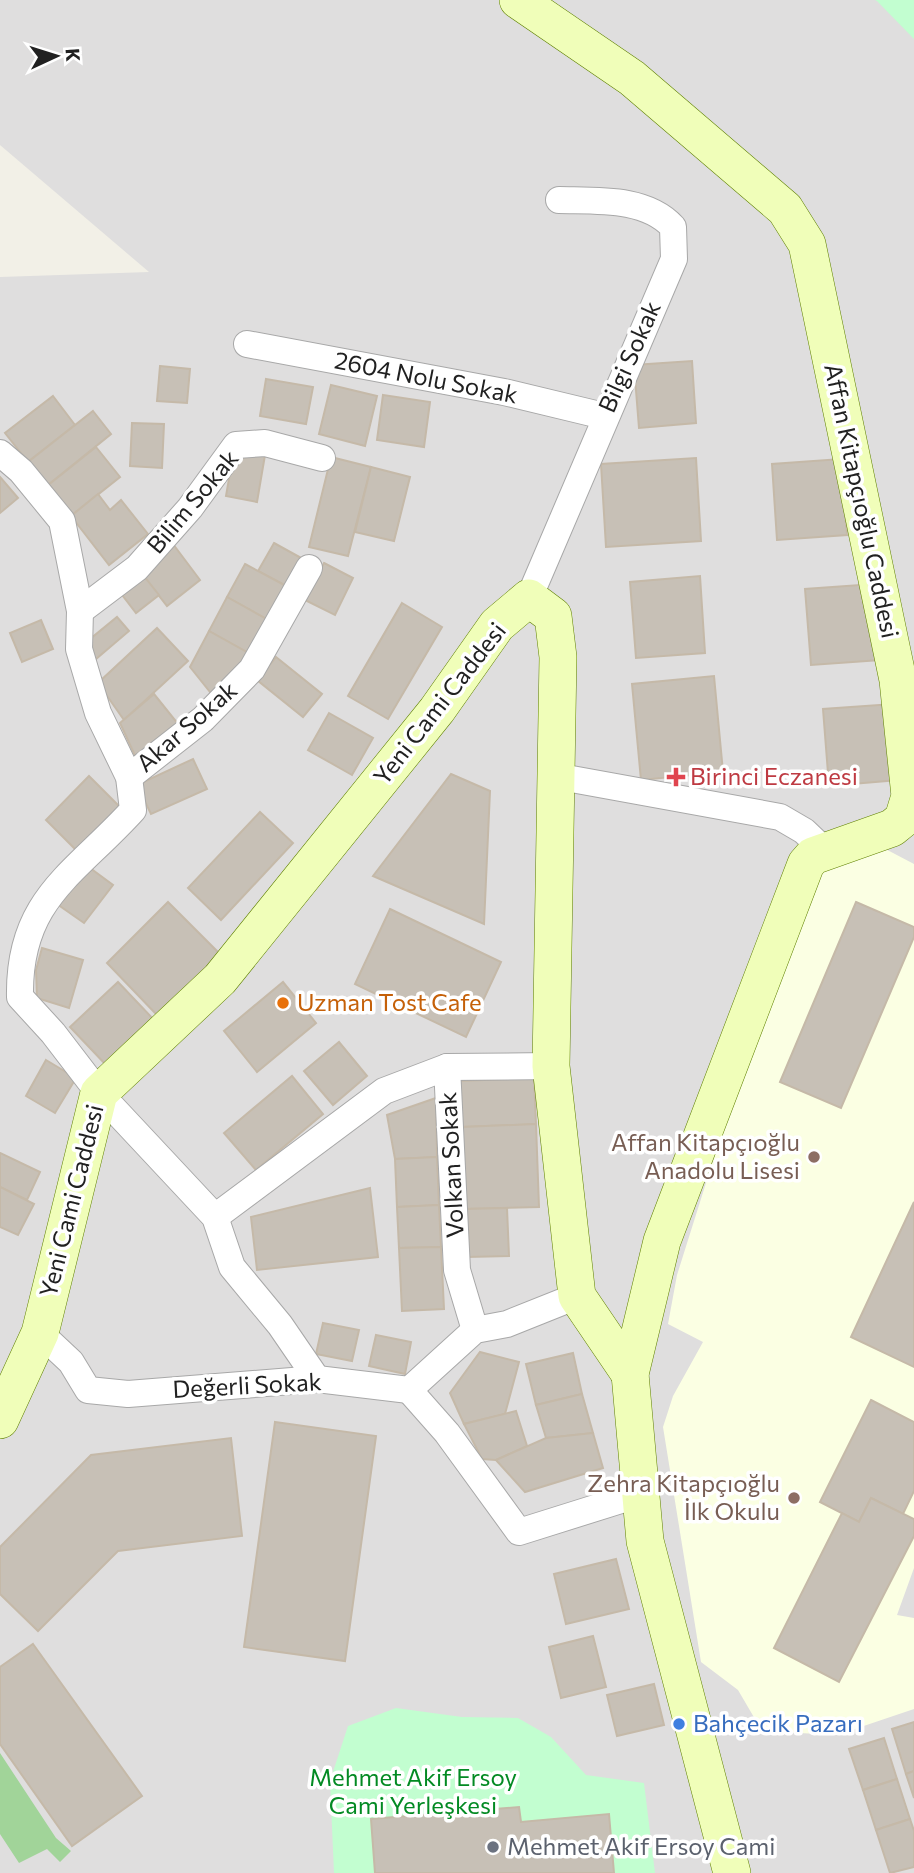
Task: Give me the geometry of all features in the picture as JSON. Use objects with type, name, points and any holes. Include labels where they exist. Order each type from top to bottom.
[{"type":"street","name":"Affan Kitapçıoğlu Caddesi","points":[[518,0],[632,78],[785,209],[807,244],[898,680],[910,796],[909,822],[813,856],[801,876],[662,1241],[630,1374],[645,1541],[736,1870]]},
{"type":"street","name":"Bilgi Sokak","points":[[529,598],[604,416],[674,259],[673,227],[662,214],[619,202],[559,200]]},
{"type":"street","name":"2604 Nolu Sokak","points":[[247,344],[504,392],[604,416]]},
{"type":"street","name":"Bilim Sokak","points":[[80,611],[137,568],[190,508],[236,445],[265,443],[321,458]]},
{"type":"street","points":[[0,453],[21,471],[62,521],[80,611],[79,649],[98,713],[129,777],[133,810],[110,836],[73,866],[38,912],[24,942],[19,967],[20,997],[99,1093],[215,1217],[232,1268],[280,1325],[317,1379]]},
{"type":"street","name":"Akar Sokak","points":[[129,777],[203,719],[252,669],[309,568]]},
{"type":"street","points":[[529,598],[553,616],[558,657],[551,1066],[577,1296],[630,1374]]},
{"type":"street","name":"Yeni Cami Caddesi","points":[[0,1420],[40,1333],[99,1093],[220,979],[437,710],[497,625],[529,598]]},
{"type":"street","points":[[555,776],[780,817],[804,831],[825,851]]},
{"type":"street","points":[[447,1067],[551,1066]]},
{"type":"street","name":"Volkan Sokak","points":[[215,1217],[384,1091],[447,1067],[457,1270],[475,1330]]},
{"type":"street","points":[[577,1296],[507,1324],[475,1330],[409,1390],[447,1433],[519,1532],[640,1494]]},
{"type":"street","name":"Değerli Sokak","points":[[40,1333],[71,1362],[88,1390],[128,1394],[317,1379],[409,1390]]},
{"type":"shaded area","points":[[0,0],[914,0],[914,1873],[0,1873],[0,277],[149,272],[0,145]]},
{"type":"shaded area","points":[[874,843],[914,864],[914,1568],[897,1615],[914,1618],[914,1709],[837,1735],[762,1731],[738,1690],[701,1662],[663,1427],[673,1396],[703,1342],[668,1324],[677,1275],[751,1040],[817,865]]},
{"type":"green space","points":[[875,0],[914,0],[914,39],[877,1]]},
{"type":"green space","name":"Mehmet Akif Ersoy Cami Yerleşkesi","points":[[396,1708],[462,1717],[518,1718],[551,1737],[586,1775],[644,1783],[655,1873],[334,1873],[330,1781],[348,1726]]},
{"type":"green space","points":[[0,1753],[56,1838],[71,1851],[60,1862],[47,1849],[19,1863],[0,1834]]},
{"type":"building","points":[[692,361],[696,423],[639,428],[634,365]]},
{"type":"building","points":[[160,366],[190,369],[187,403],[157,401]]},
{"type":"building","points":[[266,379],[313,387],[306,424],[260,416]]},
{"type":"building","points":[[331,385],[377,396],[365,446],[319,434]]},
{"type":"building","points":[[383,395],[430,402],[424,447],[377,440]]},
{"type":"building","points":[[53,396],[75,425],[28,462],[5,433]]},
{"type":"building","points":[[93,411],[111,434],[47,486],[28,462]]},
{"type":"building","points":[[132,423],[164,424],[162,468],[130,466]]},
{"type":"building","points":[[96,447],[120,477],[71,516],[47,486]]},
{"type":"building","points":[[234,450],[265,455],[257,502],[226,496]]},
{"type":"building","points":[[331,457],[371,467],[348,556],[309,547]]},
{"type":"building","points":[[696,458],[701,541],[606,547],[601,464]]},
{"type":"building","points":[[841,459],[847,535],[777,540],[772,464]]},
{"type":"building","points":[[371,467],[410,477],[394,541],[355,532]]},
{"type":"building","points":[[0,477],[18,498],[0,513]]},
{"type":"building","points":[[98,494],[110,510],[121,500],[148,534],[109,565],[71,516]]},
{"type":"building","points":[[274,543],[303,559],[288,587],[258,571]]},
{"type":"building","points":[[173,544],[200,580],[167,606],[139,570]]},
{"type":"building","points":[[324,563],[353,578],[335,615],[305,600]]},
{"type":"building","points":[[245,564],[288,587],[270,621],[227,597]]},
{"type":"building","points":[[139,570],[159,595],[136,613],[116,587]]},
{"type":"building","points":[[700,576],[705,653],[636,658],[630,582]]},
{"type":"building","points":[[874,584],[880,660],[811,665],[805,589]]},
{"type":"building","points":[[227,597],[270,621],[252,655],[209,631]]},
{"type":"building","points":[[402,603],[442,627],[388,719],[348,696]]},
{"type":"building","points":[[117,617],[129,631],[96,659],[84,644]]},
{"type":"building","points":[[41,620],[53,649],[22,662],[10,633]]},
{"type":"building","points":[[157,628],[188,661],[124,720],[98,683]]},
{"type":"building","points":[[209,631],[252,655],[214,697],[190,667]]},
{"type":"building","points":[[276,657],[322,694],[303,717],[257,680]]},
{"type":"building","points":[[714,676],[723,772],[641,780],[632,684]]},
{"type":"building","points":[[154,694],[179,725],[137,760],[120,723]]},
{"type":"building","points":[[893,704],[898,780],[829,786],[823,709]]},
{"type":"building","points":[[329,713],[373,738],[352,775],[308,750]]},
{"type":"building","points":[[193,759],[207,789],[151,814],[137,785]]},
{"type":"building","points":[[451,774],[490,791],[484,924],[373,876]]},
{"type":"building","points":[[89,776],[120,807],[77,851],[46,820]]},
{"type":"building","points":[[260,812],[293,843],[221,920],[188,888]]},
{"type":"building","points":[[86,865],[113,885],[84,923],[57,904]]},
{"type":"building","points":[[168,902],[220,954],[157,1015],[107,963]]},
{"type":"building","points":[[856,902],[914,927],[914,937],[841,1108],[780,1082]]},
{"type":"building","points":[[390,909],[501,962],[466,1037],[355,984]]},
{"type":"building","points":[[42,948],[83,960],[69,1008],[37,998],[36,970]]},
{"type":"building","points":[[118,982],[156,1022],[108,1067],[70,1027]]},
{"type":"building","points":[[283,982],[316,1023],[257,1072],[224,1031]]},
{"type":"building","points":[[339,1042],[367,1076],[333,1105],[304,1071]]},
{"type":"building","points":[[46,1060],[76,1078],[55,1113],[26,1096]]},
{"type":"building","points":[[292,1076],[323,1114],[256,1170],[224,1133]]},
{"type":"building","points":[[534,1078],[536,1124],[462,1127],[460,1081]]},
{"type":"building","points":[[436,1098],[437,1157],[395,1159],[387,1115]]},
{"type":"building","points":[[536,1124],[539,1207],[465,1209],[462,1127]]},
{"type":"building","points":[[0,1153],[40,1172],[27,1200],[0,1187]]},
{"type":"building","points":[[437,1157],[439,1205],[397,1207],[395,1159]]},
{"type":"building","points":[[0,1187],[34,1204],[18,1235],[0,1227]]},
{"type":"building","points":[[370,1188],[378,1257],[257,1270],[251,1217]]},
{"type":"building","points":[[914,1202],[914,1367],[851,1337]]},
{"type":"building","points":[[439,1205],[441,1247],[399,1248],[397,1207]]},
{"type":"building","points":[[507,1208],[509,1256],[467,1257],[465,1209]]},
{"type":"building","points":[[441,1247],[444,1309],[402,1311],[399,1248]]},
{"type":"building","points":[[323,1323],[359,1330],[352,1361],[316,1354]]},
{"type":"building","points":[[376,1335],[411,1342],[405,1374],[369,1366]]},
{"type":"building","points":[[480,1352],[519,1362],[505,1414],[464,1424],[450,1393]]},
{"type":"building","points":[[573,1353],[582,1394],[536,1405],[526,1364]]},
{"type":"building","points":[[582,1394],[593,1433],[546,1438],[536,1405]]},
{"type":"building","points":[[871,1400],[914,1422],[914,1491],[903,1514],[871,1498],[859,1522],[820,1502]]},
{"type":"building","points":[[516,1411],[527,1446],[496,1460],[482,1459],[464,1424]]},
{"type":"building","points":[[275,1422],[376,1436],[345,1661],[244,1647]]},
{"type":"building","points":[[593,1433],[603,1468],[525,1492],[496,1460],[546,1438]]},
{"type":"building","points":[[231,1438],[242,1536],[118,1551],[38,1631],[0,1594],[0,1547],[91,1455]]},
{"type":"building","points":[[871,1498],[914,1519],[914,1536],[839,1682],[774,1648],[842,1513],[859,1522]]},
{"type":"building","points":[[616,1559],[629,1609],[566,1624],[554,1574]]},
{"type":"building","points":[[593,1636],[606,1687],[561,1698],[549,1647]]},
{"type":"building","points":[[33,1644],[142,1796],[72,1846],[0,1744],[0,1667]]},
{"type":"building","points":[[654,1684],[664,1725],[617,1736],[607,1695]]},
{"type":"building","points":[[914,1722],[914,1771],[906,1774],[892,1729]]},
{"type":"building","points":[[884,1738],[897,1779],[863,1790],[849,1749]]},
{"type":"building","points":[[914,1771],[914,1798],[906,1774]]},
{"type":"building","points":[[897,1779],[910,1819],[876,1830],[863,1790]]},
{"type":"building","name":"Mehmet Akif Ersoy Cami","points":[[519,1807],[521,1822],[609,1814],[614,1873],[375,1873],[371,1819]]},
{"type":"building","points":[[910,1819],[914,1831],[914,1867],[890,1873],[876,1830]]},
{"type":"place","name":"Birinci Eczanesi","points":[[676,777]]},
{"type":"place","name":"Uzman Tost Cafe","points":[[283,1003]]},
{"type":"place","name":"Affan Kitapçıoğlu Anadolu Lisesi","points":[[814,1157]]},
{"type":"place","name":"Zehra Kitapçıoğlu İlk Okulu","points":[[794,1498]]},
{"type":"place","name":"Bahçecik Pazarı","points":[[679,1724]]},
{"type":"place","name":"Mehmet Akif Ersoy Cami","points":[[493,1847]]}]
